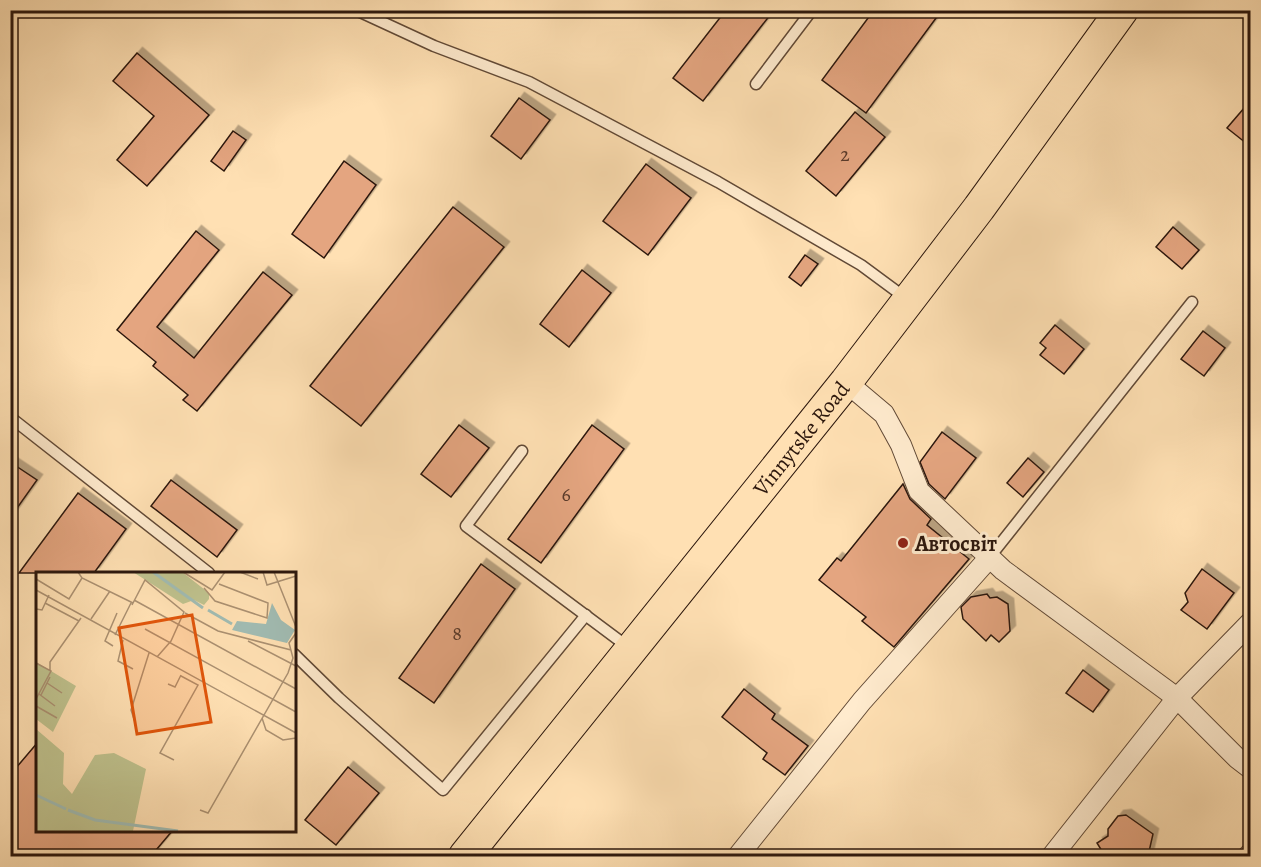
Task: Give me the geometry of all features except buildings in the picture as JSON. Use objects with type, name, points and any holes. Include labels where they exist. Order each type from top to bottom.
[{"type":"main road","name":"Vinnytske Road","points":[[465,856],[846,382],[979,208],[1114,16]]},
{"type":"street","points":[[846,382],[884,414],[901,445],[919,490],[989,558],[1177,698],[1237,758],[1251,768]]},
{"type":"street","points":[[738,856],[862,701],[989,558]]},
{"type":"street","points":[[1052,856],[1177,698],[1251,623]]},
{"type":"lane","points":[[356,10],[434,46],[529,82],[718,182],[861,266],[908,300]]},
{"type":"lane","points":[[756,84],[812,10]]},
{"type":"lane","points":[[989,558],[1192,302]]},
{"type":"lane","points":[[10,417],[208,572]]},
{"type":"lane","points":[[522,451],[466,526],[631,649]]},
{"type":"lane","points":[[296,656],[339,698],[444,790],[586,615]]},
{"type":"place","name":"Автосвіт","points":[[903,543]]}]
